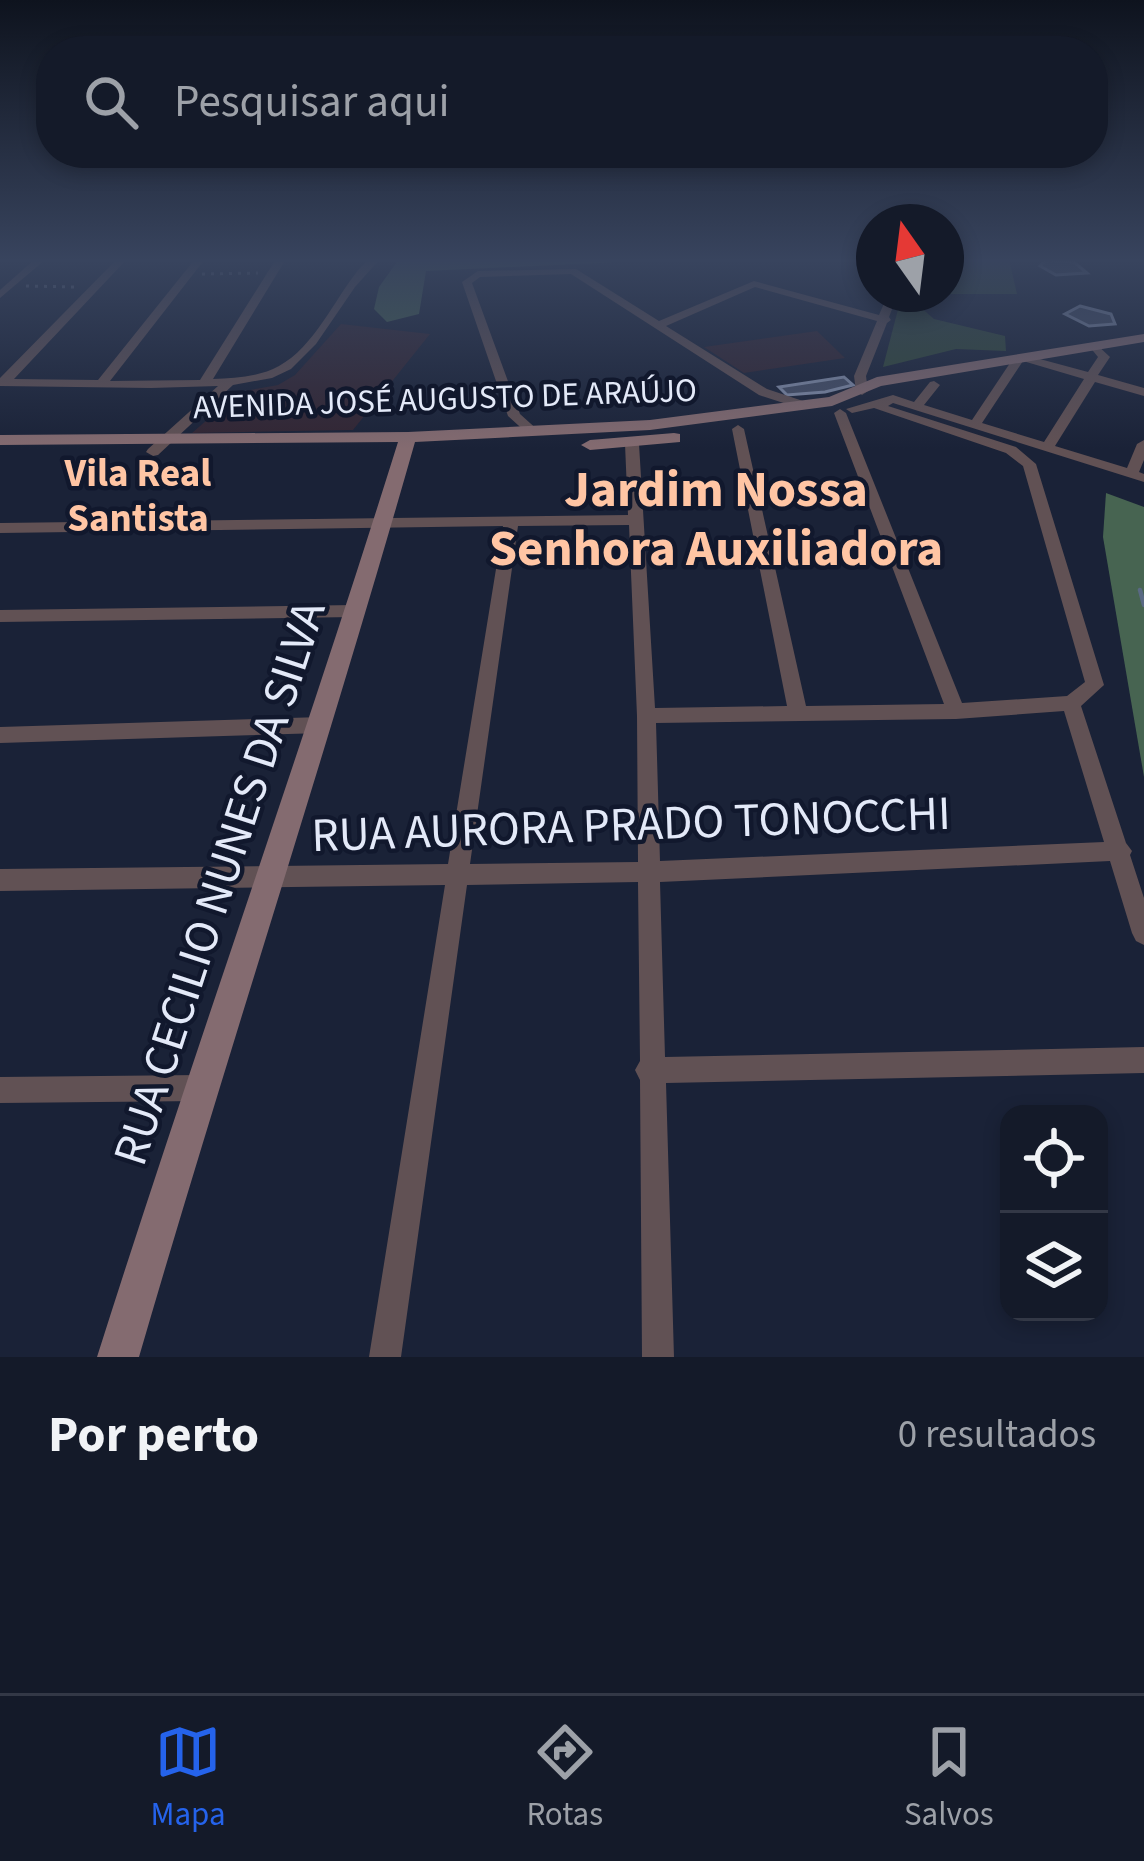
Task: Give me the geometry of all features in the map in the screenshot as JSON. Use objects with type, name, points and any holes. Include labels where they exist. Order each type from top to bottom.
[{"type":"street","points":[[2,382],[60,322]]},
{"type":"street","points":[[104,381],[150,322]]},
{"type":"street","points":[[206,382],[242,322]]},
{"type":"street","points":[[2,382],[229,382],[272,377],[317,338],[327,322]]},
{"type":"street","points":[[481,322],[514,416],[534,431]]},
{"type":"street","points":[[655,322],[765,401]]},
{"type":"street","points":[[659,325],[665,322]]},
{"type":"street","points":[[878,390],[886,322]]},
{"type":"street","points":[[975,424],[1022,359],[1144,338]]},
{"type":"street","points":[[1047,448],[1095,378],[1104,357],[1095,346]]},
{"type":"street","points":[[1022,359],[1144,392]]},
{"type":"street","name":"AVENIDA JOSÉ AUGUSTO DE ARAÚJO","points":[[0,452],[406,442],[632,444],[846,411],[904,376],[1022,359]]},
{"type":"street","points":[[160,446],[229,382]]},
{"type":"street","points":[[917,406],[934,385]]},
{"type":"street","points":[[878,390],[1137,477],[1144,444]]},
{"type":"street","points":[[646,716],[956,711],[1071,703],[1095,685],[1029,464],[1011,450],[878,390]]},
{"type":"street","name":"AVENIDA JOSÉ AUGUSTO DE ARAÚJO","points":[[406,442],[765,401],[802,405],[878,390]]},
{"type":"street","points":[[846,411],[956,711]]},
{"type":"street","points":[[497,433],[514,416]]},
{"type":"street","points":[[738,429],[798,712]]},
{"type":"street","name":"AVENIDA JOSÉ AUGUSTO DE ARAÚJO","points":[[0,440],[160,446]]},
{"type":"street","name":"RUA CECILIO NUNES DA SILVA","points":[[118,1357],[200,1088],[322,725],[406,442]]},
{"type":"street","points":[[632,444],[646,716],[648,1070],[658,1357]]},
{"type":"street","points":[[385,1357],[454,876],[512,520]]},
{"type":"street","points":[[0,528],[636,520]]},
{"type":"street","points":[[0,616],[354,610]]},
{"type":"street","points":[[1071,703],[1144,933]]},
{"type":"street","points":[[0,735],[322,725]]},
{"type":"street","name":"RUA AURORA PRADO TONOCCHI","points":[[0,880],[646,872],[1121,851]]},
{"type":"street","points":[[648,1070],[1144,1060]]},
{"type":"street","points":[[0,1090],[200,1088]]},
{"type":"shaded area","points":[[341,324],[430,334],[353,430],[192,433],[239,392],[278,385],[295,375]]},
{"type":"shaded area","points":[[817,331],[845,358],[744,373],[704,347]]},
{"type":"green space","points":[[895,322],[948,322],[1005,336],[1006,351],[956,349],[883,367]]},
{"type":"green space","points":[[1106,493],[1144,507],[1144,777],[1103,537]]},
{"type":"building","points":[[844,377],[853,385],[787,395],[779,387]]},
{"type":"waterway","points":[[1140,590],[1144,605]]},
{"type":"district","name":"Vila Real Santista","points":[[138,496]]},
{"type":"district","name":"Jardim Nossa Senhora Auxiliadora","points":[[716,519]]}]
